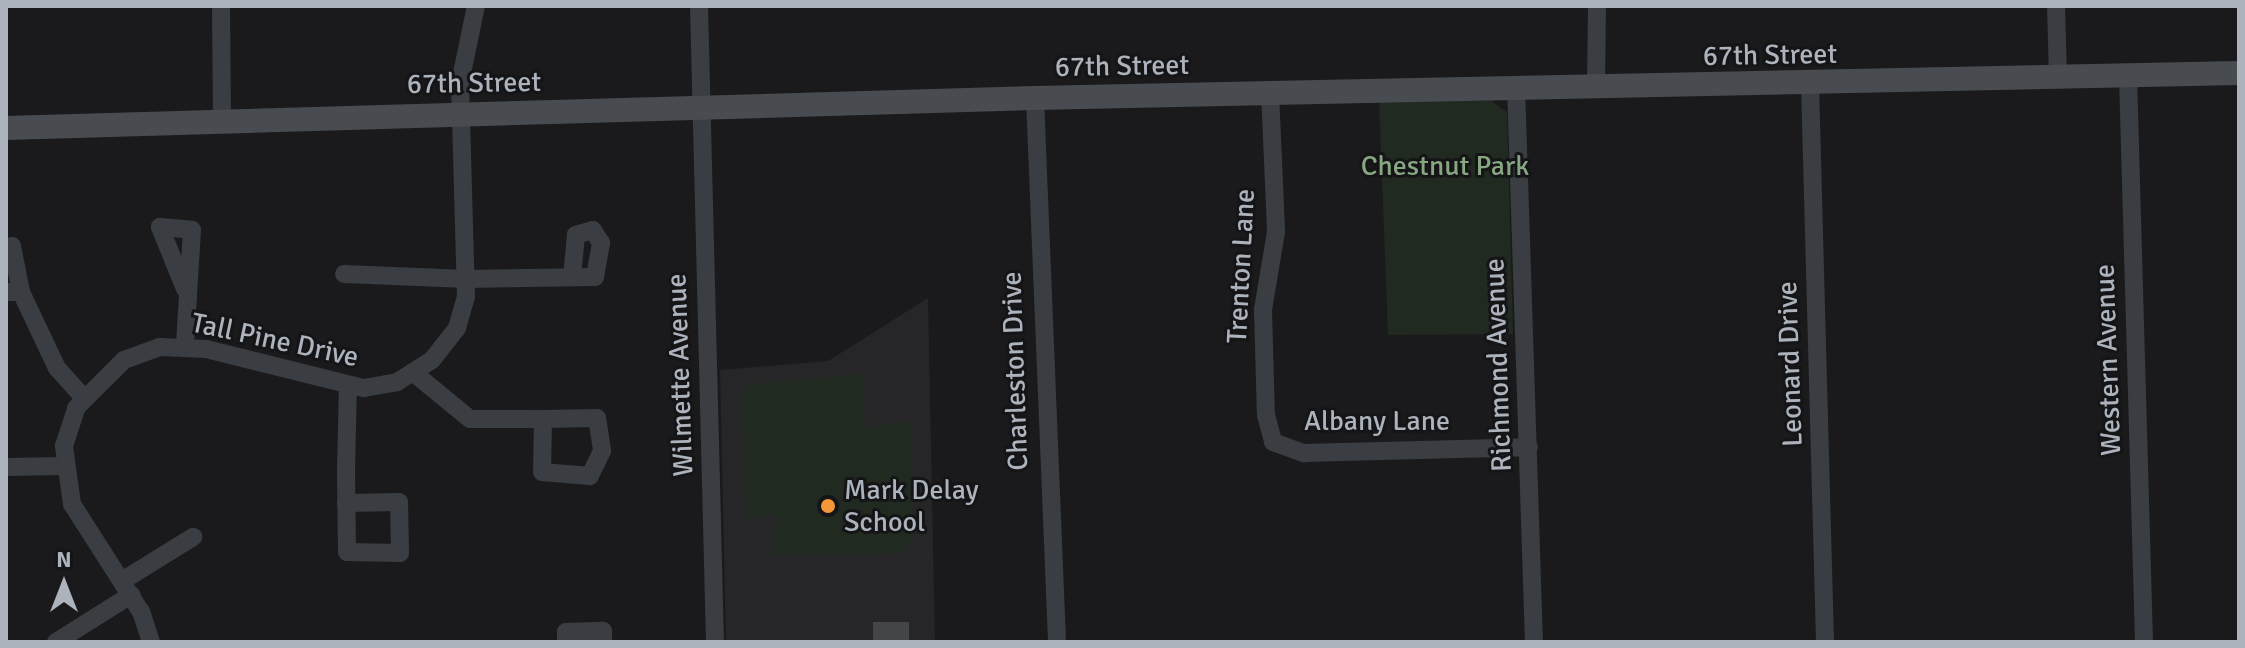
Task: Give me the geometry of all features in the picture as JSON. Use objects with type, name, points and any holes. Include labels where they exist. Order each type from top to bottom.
[{"type":"street","points":[[221,6],[222,119]]},
{"type":"street","name":"Tall Pine Drive","points":[[151,642],[126,588],[72,504],[63,466],[67,431],[83,397],[124,360],[185,345],[348,386],[380,387],[415,374],[457,328],[466,279],[461,113],[476,6]]},
{"type":"street","name":"Wilmette Avenue","points":[[699,6],[715,642]]},
{"type":"street","points":[[1596,87],[1597,6]]},
{"type":"street","points":[[2056,6],[2058,77]]},
{"type":"street","name":"67th Street","points":[[6,128],[222,119],[1270,92],[1810,84],[2239,73]]},
{"type":"street","name":"Western Avenue","points":[[2128,76],[2144,642]]},
{"type":"street","name":"Leonard Drive","points":[[1810,84],[1825,642]]},
{"type":"street","name":"Richmond Avenue","points":[[1516,86],[1534,642]]},
{"type":"street","name":"Trenton Lane","points":[[1270,92],[1276,232],[1263,310],[1266,415],[1273,442]]},
{"type":"street","name":"Charleston Drive","points":[[1035,98],[1057,642]]},
{"type":"street","points":[[6,247],[12,246],[13,292],[57,368],[83,397]]},
{"type":"street","points":[[344,274],[466,279],[572,277]]},
{"type":"street","points":[[185,289],[185,345]]},
{"type":"street","points":[[415,374],[470,419],[543,419]]},
{"type":"street","points":[[346,503],[348,386]]},
{"type":"street","name":"Albany Lane","points":[[1273,442],[1304,453],[1529,447]]},
{"type":"street","points":[[6,467],[63,466]]},
{"type":"street","points":[[56,642],[193,537]]},
{"type":"street","points":[[566,642],[566,632],[603,631],[603,642]]},
{"type":"shaded area","name":"Mark Delay School","points":[[928,298],[935,642],[726,642],[720,370],[828,361]]},
{"type":"green space","name":"Chestnut Park","points":[[1379,99],[1491,101],[1507,112],[1513,334],[1388,335]]},
{"type":"green space","points":[[863,374],[865,427],[911,422],[914,538],[900,553],[771,555],[777,516],[745,517],[742,393],[751,384]]},
{"type":"building","points":[[873,622],[909,622],[909,642],[873,642]]},
{"type":"place","name":"Mark Delay School","points":[[828,506]]}]
